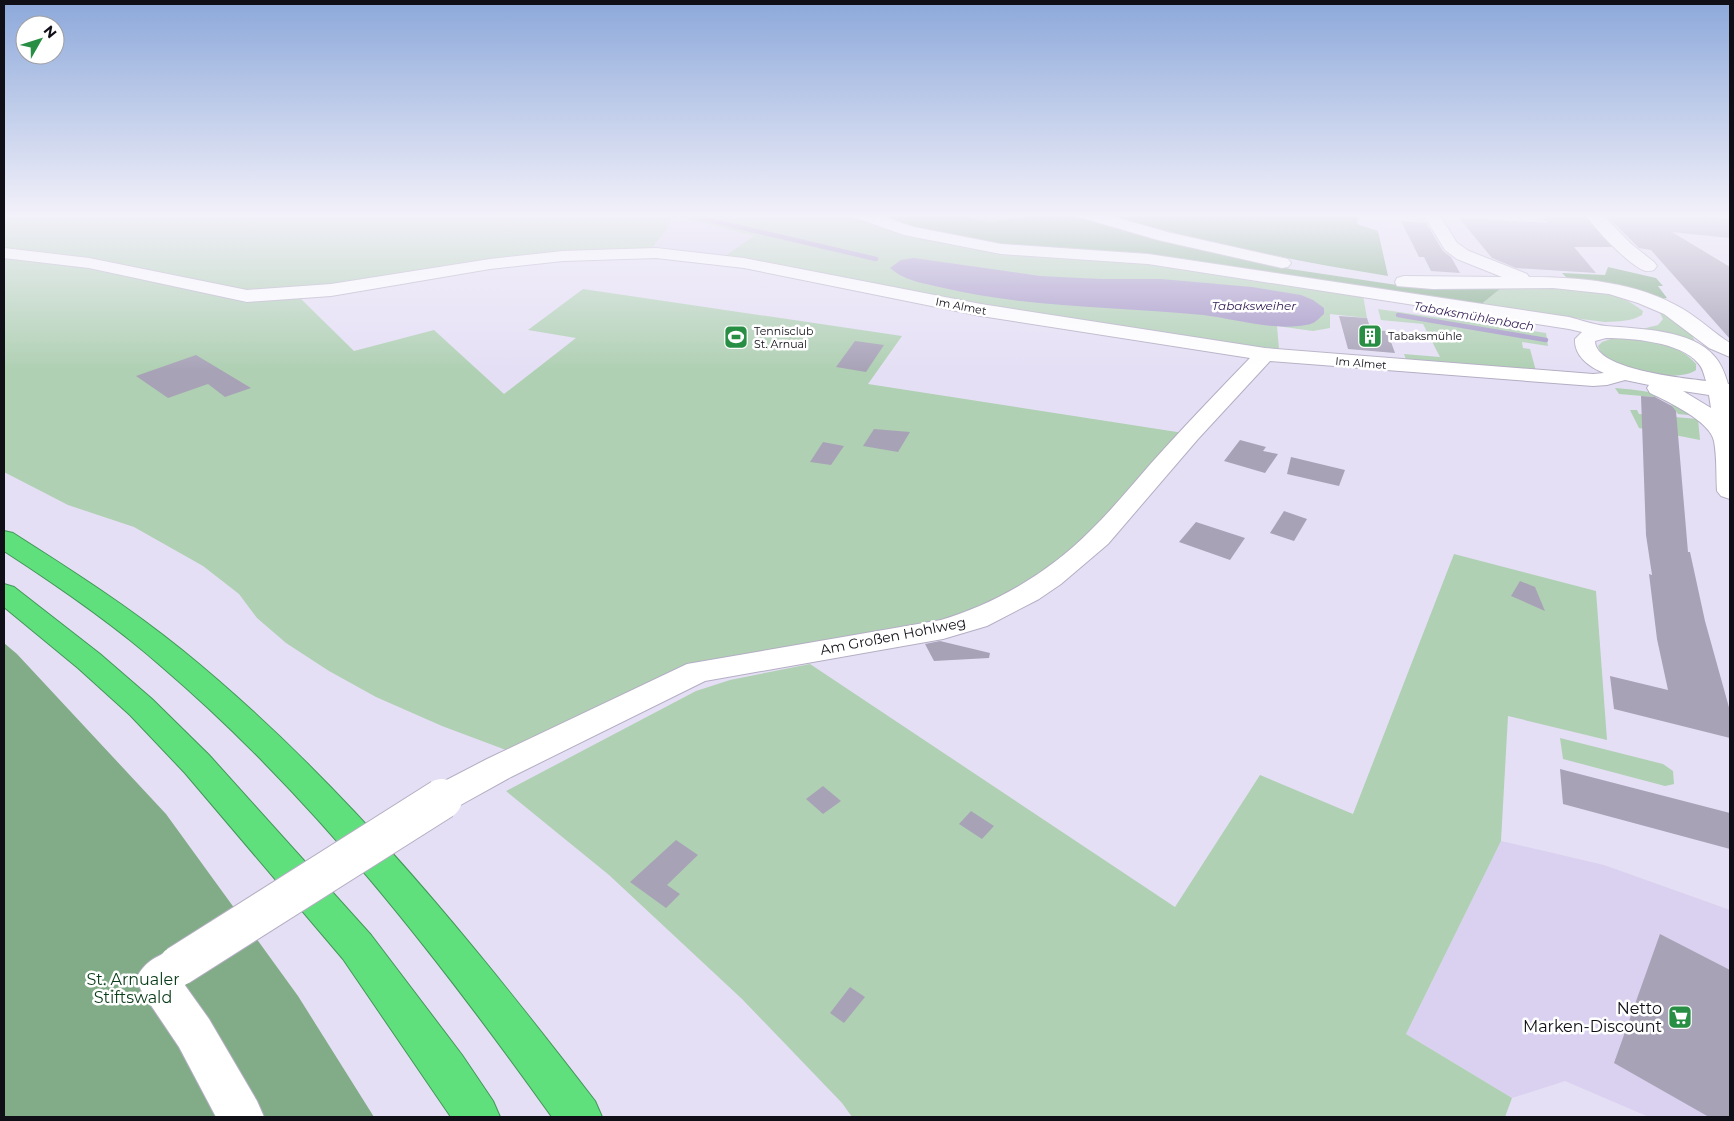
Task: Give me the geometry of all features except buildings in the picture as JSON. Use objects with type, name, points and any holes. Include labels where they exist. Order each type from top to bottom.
[{"type":"highway","points":[[4,539],[68,580],[138,631],[194,677],[254,733],[336,817],[417,907],[508,1019],[579,1117]]},
{"type":"highway","points":[[4,593],[89,661],[141,707],[197,764],[357,947],[446,1070],[477,1117]]},
{"type":"street","name":"Im Almet","points":[[105,266],[247,296],[331,290],[476,266]]},
{"type":"street","name":"Im Almet","points":[[763,266],[980,310],[1265,354],[1593,380],[1607,379],[1626,374]]},
{"type":"street","points":[[1202,266],[1569,323],[1609,332],[1655,336],[1730,351]]},
{"type":"street","points":[[1301,266],[1369,278],[1439,284],[1577,284],[1611,289],[1657,304],[1678,315],[1697,345],[1723,377],[1724,436],[1730,491]]},
{"type":"street","points":[[1493,266],[1517,276],[1528,283]]},
{"type":"street","points":[[1577,284],[1626,296],[1645,306],[1651,311],[1652,317],[1647,321],[1589,337],[1585,341],[1586,351],[1600,363],[1699,408],[1712,420],[1724,436]]},
{"type":"street","name":"Am Großen Hohlweg","points":[[241,1117],[194,1033],[157,979],[446,797],[499,768],[698,672],[944,629],[977,620],[1029,593],[1051,578],[1099,538],[1190,434],[1265,354]]},
{"type":"street","points":[[1626,374],[1652,380],[1679,383],[1723,377]]},
{"type":"shaded area","points":[[1501,841],[1604,865],[1730,910],[1730,1117],[1649,1117],[1565,1081],[1512,1098],[1406,1034]]},
{"type":"green space","points":[[4,266],[487,266],[299,297],[354,351],[434,330],[504,394],[576,338],[528,330],[583,289],[902,336],[868,384],[1190,434],[1144,488],[1004,607],[717,667],[506,750],[442,726],[376,697],[329,671],[286,643],[257,618],[239,594],[203,566],[134,527],[68,505],[4,472]]},
{"type":"green space","points":[[777,266],[1175,266],[1363,295],[1367,318],[1330,314],[1330,328],[1313,331],[1277,326],[1279,349],[1229,345],[987,308]]},
{"type":"green space","points":[[1165,266],[1278,266],[1417,288],[1500,289],[1479,306]]},
{"type":"green space","points":[[1330,266],[1386,266],[1388,276]]},
{"type":"green space","points":[[1608,267],[1656,278],[1663,286],[1658,286],[1667,298],[1660,299],[1567,278],[1562,273],[1605,275]]},
{"type":"green space","points":[[1547,287],[1585,290],[1621,298],[1643,311],[1642,315],[1628,320],[1605,322],[1479,306],[1500,289]]},
{"type":"green space","points":[[1656,306],[1691,334],[1695,341],[1642,329],[1658,325],[1663,319]]},
{"type":"green space","points":[[1378,309],[1546,333],[1548,346],[1522,342],[1523,348],[1530,349],[1536,371],[1407,362],[1404,354],[1440,357],[1423,324],[1381,320]]},
{"type":"green space","points":[[1623,338],[1653,341],[1672,347],[1689,357],[1696,364],[1696,370],[1673,376],[1658,375],[1627,369],[1613,363],[1603,355],[1598,346],[1602,342],[1611,339]]},
{"type":"green space","points":[[1615,388],[1659,394],[1679,403],[1697,416],[1678,414],[1666,398],[1619,394]]},
{"type":"green space","points":[[1630,410],[1637,410],[1639,414],[1698,419],[1700,440],[1639,428]]},
{"type":"green space","points":[[1454,554],[1596,591],[1607,740],[1508,716],[1501,841],[1406,1034],[1512,1098],[1505,1117],[852,1117],[842,1103],[742,999],[609,875],[506,791],[696,691],[730,680],[810,664],[1175,907],[1260,775],[1353,814]]},
{"type":"green space","name":"St. Arnualer Stiftswald","points":[[4,643],[17,654],[166,814],[298,996],[374,1117],[4,1117]]},
{"type":"green space","points":[[1560,738],[1663,764],[1673,771],[1674,784],[1665,786],[1563,759]]},
{"type":"water","name":"Tabaksweiher","points":[[892,266],[972,266],[1040,276],[1161,279],[1252,287],[1301,295],[1313,300],[1324,308],[1324,314],[1312,324],[1280,327],[1203,315],[1038,303],[972,294],[919,282],[907,278],[890,268]]},
{"type":"waterway","name":"Tabaksmühlenbach","points":[[1398,315],[1546,340]]},
{"type":"place","name":"Tabaksmühle","points":[[1370,336]]},
{"type":"place","name":"Tennisclub St. Arnual","points":[[736,337]]},
{"type":"place","name":"Netto Marken-Discount","points":[[1680,1017]]}]
